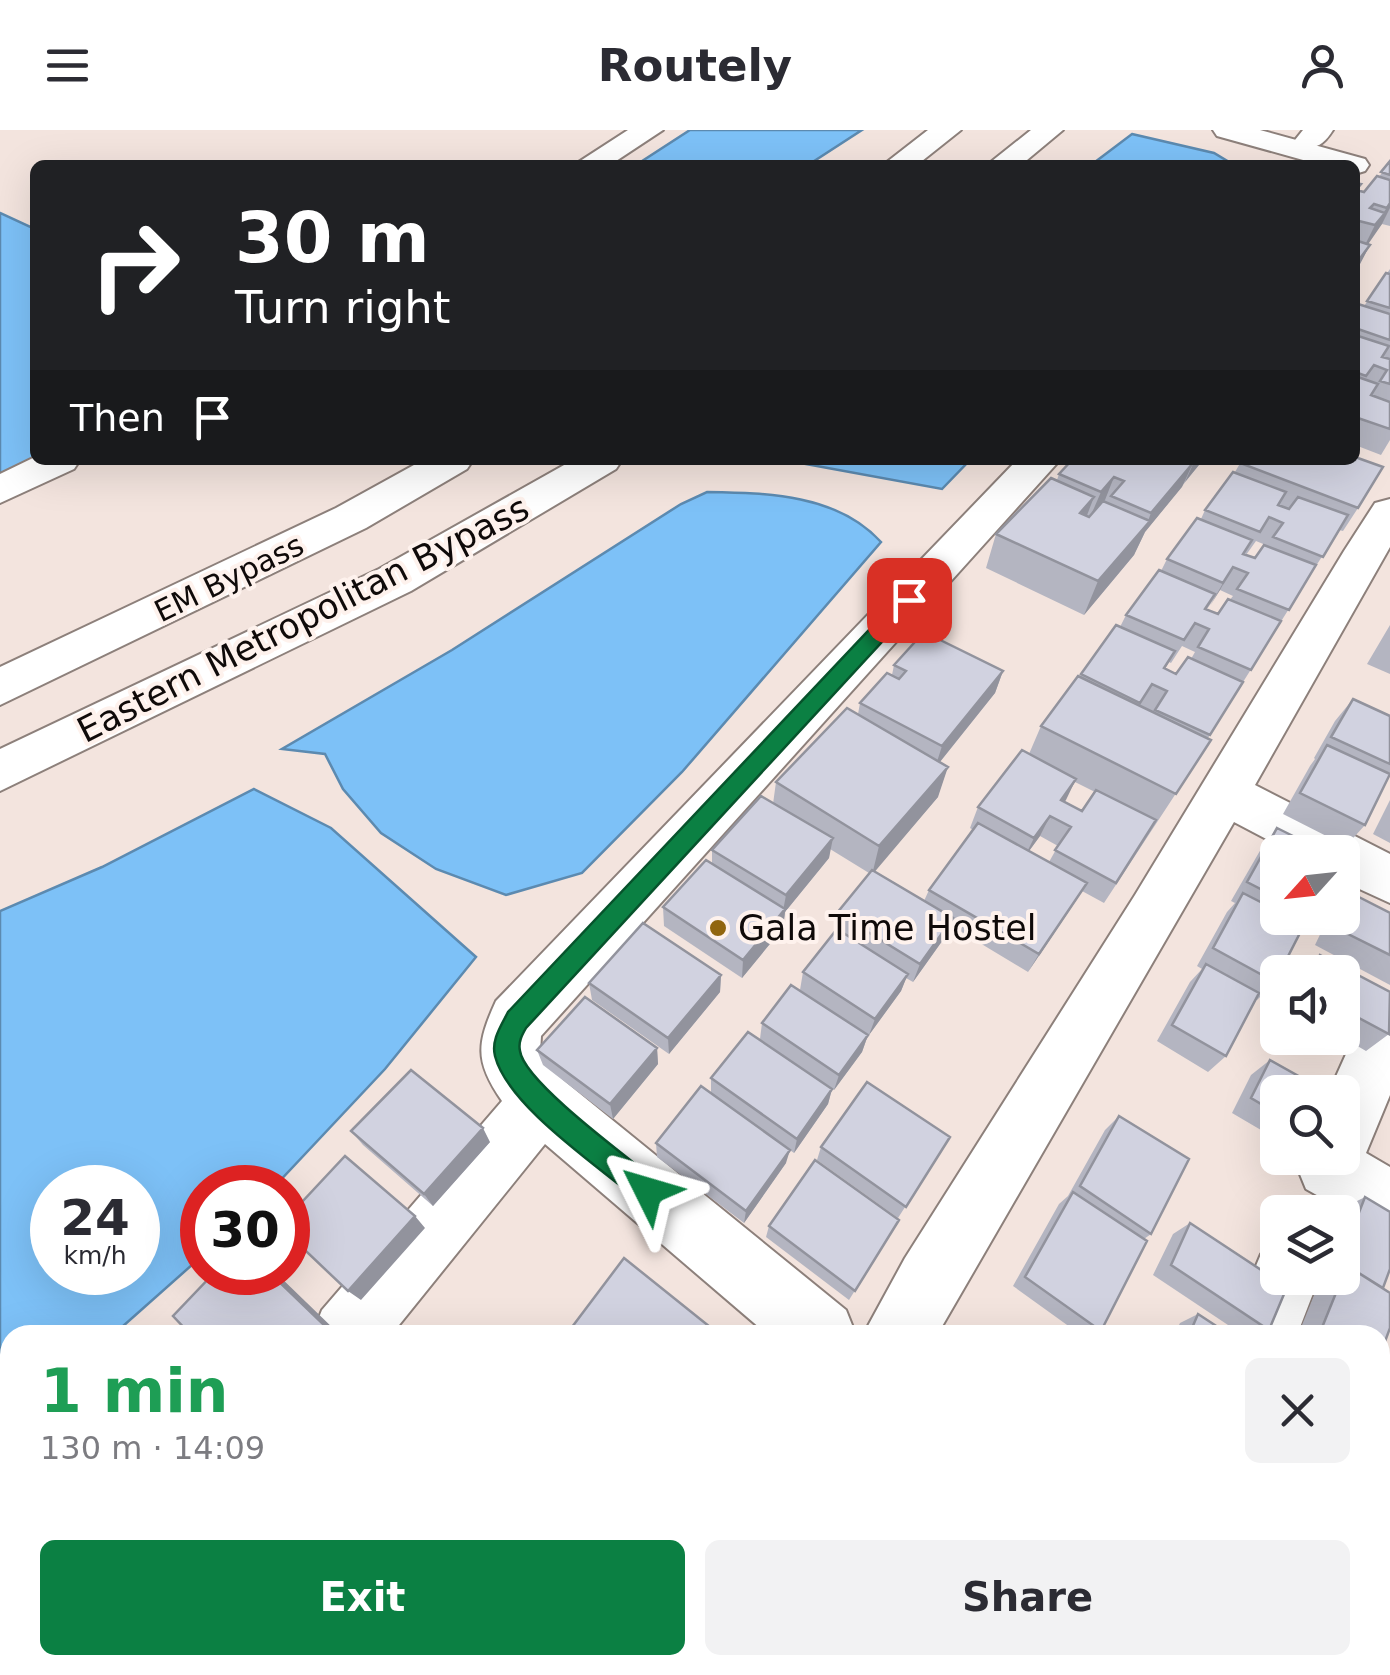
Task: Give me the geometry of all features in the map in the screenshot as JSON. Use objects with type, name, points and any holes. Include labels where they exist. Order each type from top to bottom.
[{"type":"street","points":[[598,160],[649,130]]},
{"type":"street","points":[[905,160],[947,130]]},
{"type":"street","points":[[1009,160],[1049,130]]},
{"type":"street","points":[[1227,130],[1390,162]]},
{"type":"street","points":[[1274,130],[1344,160]]},
{"type":"street","points":[[1360,166],[1390,175]]},
{"type":"street","points":[[0,490],[50,465]]},
{"type":"street","name":"EM Bypass","points":[[0,687],[352,518],[444,465]]},
{"type":"street","name":"Eastern Metropolitan Bypass","points":[[0,771],[396,580],[593,465]]},
{"type":"street","points":[[809,1325],[541,1101],[518,1075],[507,1055],[508,1038],[517,1020],[1035,465]]},
{"type":"street","points":[[904,1325],[1226,793],[1332,605],[1385,491]]},
{"type":"street","points":[[1226,793],[1304,835]]},
{"type":"street","points":[[1360,864],[1390,880]]},
{"type":"street","points":[[1360,1094],[1390,1022]]},
{"type":"street","points":[[355,1325],[541,1101]]},
{"type":"street","points":[[1341,1175],[1390,1203]]},
{"type":"street","points":[[1266,1325],[1278,1295]]},
{"type":"water","points":[[690,130],[862,130],[816,160],[644,160]]},
{"type":"water","points":[[1132,134],[1214,153],[1226,160],[1098,160]]},
{"type":"water","points":[[0,213],[30,227],[30,464],[0,487]]},
{"type":"water","points":[[811,465],[965,465],[942,489]]},
{"type":"water","points":[[707,492],[754,493],[823,505],[863,526],[881,542],[682,772],[582,873],[506,895],[436,869],[381,833],[343,789],[325,754],[282,749],[452,650],[681,504]]},
{"type":"water","points":[[254,789],[331,828],[476,957],[385,1069],[295,1165],[180,1165],[180,1276],[160,1293],[160,1165],[30,1165],[30,1295],[158,1295],[124,1325],[0,1325],[0,911],[102,867]]},
{"type":"building","points":[[1390,161],[1390,175],[1381,172]]},
{"type":"building","points":[[1377,176],[1390,180],[1387,208],[1374,204],[1370,208],[1385,213],[1375,225],[1360,221],[1360,191],[1364,192]]},
{"type":"building","points":[[1360,242],[1370,245],[1360,258]]},
{"type":"building","points":[[1386,273],[1390,274],[1390,308],[1367,301]]},
{"type":"building","points":[[1360,305],[1390,314],[1390,340],[1360,330]]},
{"type":"building","points":[[1360,337],[1389,346],[1382,357],[1390,359],[1390,384],[1380,381],[1387,370],[1374,365],[1366,376],[1360,374]]},
{"type":"building","points":[[1360,378],[1378,384],[1371,395],[1390,402],[1390,429],[1360,419]]},
{"type":"building","points":[[1360,459],[1383,467],[1358,508],[1245,465],[1360,465]]},
{"type":"building","points":[[1067,465],[1191,465],[1151,513],[1111,496],[1124,481],[1114,477],[1101,492],[1059,474]]},
{"type":"building","points":[[1233,472],[1286,492],[1278,505],[1289,509],[1298,497],[1348,515],[1323,557],[1273,537],[1283,523],[1269,517],[1260,532],[1205,510]]},
{"type":"building","points":[[1051,478],[1094,497],[1080,513],[1089,517],[1103,501],[1150,521],[1098,581],[996,534]]},
{"type":"building","points":[[1197,518],[1252,540],[1243,554],[1255,558],[1264,545],[1316,565],[1289,610],[1237,589],[1248,573],[1233,567],[1223,583],[1167,559]]},
{"type":"building","points":[[1159,570],[1215,594],[1205,609],[1218,614],[1228,599],[1281,621],[1251,670],[1198,647],[1209,629],[1195,623],[1184,640],[1126,615]]},
{"type":"building","points":[[1116,625],[1175,651],[1164,668],[1176,674],[1188,657],[1243,682],[1210,735],[1155,710],[1167,691],[1152,684],[1140,703],[1081,674]]},
{"type":"building","points":[[924,632],[1003,671],[942,746],[860,703],[887,673],[899,679],[906,671],[894,665]]},
{"type":"building","points":[[1078,676],[1211,740],[1176,794],[1041,726]]},
{"type":"building","points":[[1353,699],[1390,716],[1390,764],[1331,737]]},
{"type":"building","points":[[847,708],[948,767],[879,846],[776,782]]},
{"type":"building","points":[[1327,745],[1390,774],[1365,825],[1300,793]]},
{"type":"building","points":[[1022,750],[1076,779],[1061,800],[1082,811],[1096,790],[1156,820],[1116,883],[1055,850],[1071,827],[1050,816],[1034,838],[978,807]]},
{"type":"building","points":[[761,796],[833,838],[786,895],[712,850]]},
{"type":"building","points":[[978,823],[1087,883],[1039,954],[929,890]]},
{"type":"building","points":[[1277,828],[1291,835],[1273,835]]},
{"type":"building","points":[[1260,859],[1260,889],[1247,882]]},
{"type":"building","points":[[706,860],[785,909],[743,960],[663,907]]},
{"type":"building","points":[[872,870],[953,918],[920,964],[837,913]]},
{"type":"building","points":[[1243,893],[1260,902],[1260,935],[1299,935],[1289,955],[1260,955],[1260,974],[1213,948]]},
{"type":"building","points":[[1360,898],[1390,913],[1390,955],[1350,935],[1360,935]]},
{"type":"building","points":[[643,923],[721,975],[668,1038],[589,983]]},
{"type":"building","points":[[837,929],[908,974],[875,1019],[803,972]]},
{"type":"building","points":[[1206,964],[1259,993],[1226,1056],[1172,1025]]},
{"type":"building","points":[[1360,976],[1390,992],[1389,1034],[1360,1019]]},
{"type":"building","points":[[791,985],[868,1035],[839,1075],[762,1023]]},
{"type":"building","points":[[585,997],[657,1048],[610,1104],[537,1050]]},
{"type":"building","points":[[748,1032],[832,1089],[797,1139],[711,1078]]},
{"type":"building","points":[[1270,1060],[1297,1075],[1262,1075]]},
{"type":"building","points":[[411,1070],[483,1128],[424,1194],[351,1131]]},
{"type":"building","points":[[1260,1080],[1260,1103],[1251,1098]]},
{"type":"building","points":[[867,1082],[950,1137],[906,1207],[821,1147]]},
{"type":"building","points":[[701,1086],[790,1150],[746,1211],[656,1143]]},
{"type":"building","points":[[1119,1116],[1189,1159],[1151,1234],[1080,1186]]},
{"type":"building","points":[[345,1156],[415,1216],[348,1291],[310,1255],[310,1193]]},
{"type":"building","points":[[815,1160],[899,1220],[855,1291],[769,1226]]},
{"type":"building","points":[[1073,1192],[1147,1241],[1104,1325],[1093,1325],[1025,1277]]},
{"type":"building","points":[[1365,1197],[1390,1212],[1390,1269],[1383,1288],[1360,1274],[1360,1210]]},
{"type":"building","points":[[1190,1223],[1260,1269],[1260,1295],[1284,1295],[1271,1325],[1261,1325],[1171,1265]]},
{"type":"building","points":[[624,1258],[708,1325],[574,1325]]},
{"type":"building","points":[[1360,1274],[1390,1293],[1390,1325],[1323,1325],[1335,1295],[1360,1295]]},
{"type":"building","points":[[193,1295],[293,1295],[323,1324],[322,1325],[182,1325],[173,1316]]},
{"type":"building","points":[[1198,1314],[1215,1325],[1193,1325]]},
{"type":"place","name":"Gala Time Hostel","points":[[718,928]]},
{"type":"route","points":[[648,1191],[541,1101],[518,1075],[507,1055],[508,1038],[517,1020],[909,600]]}]
